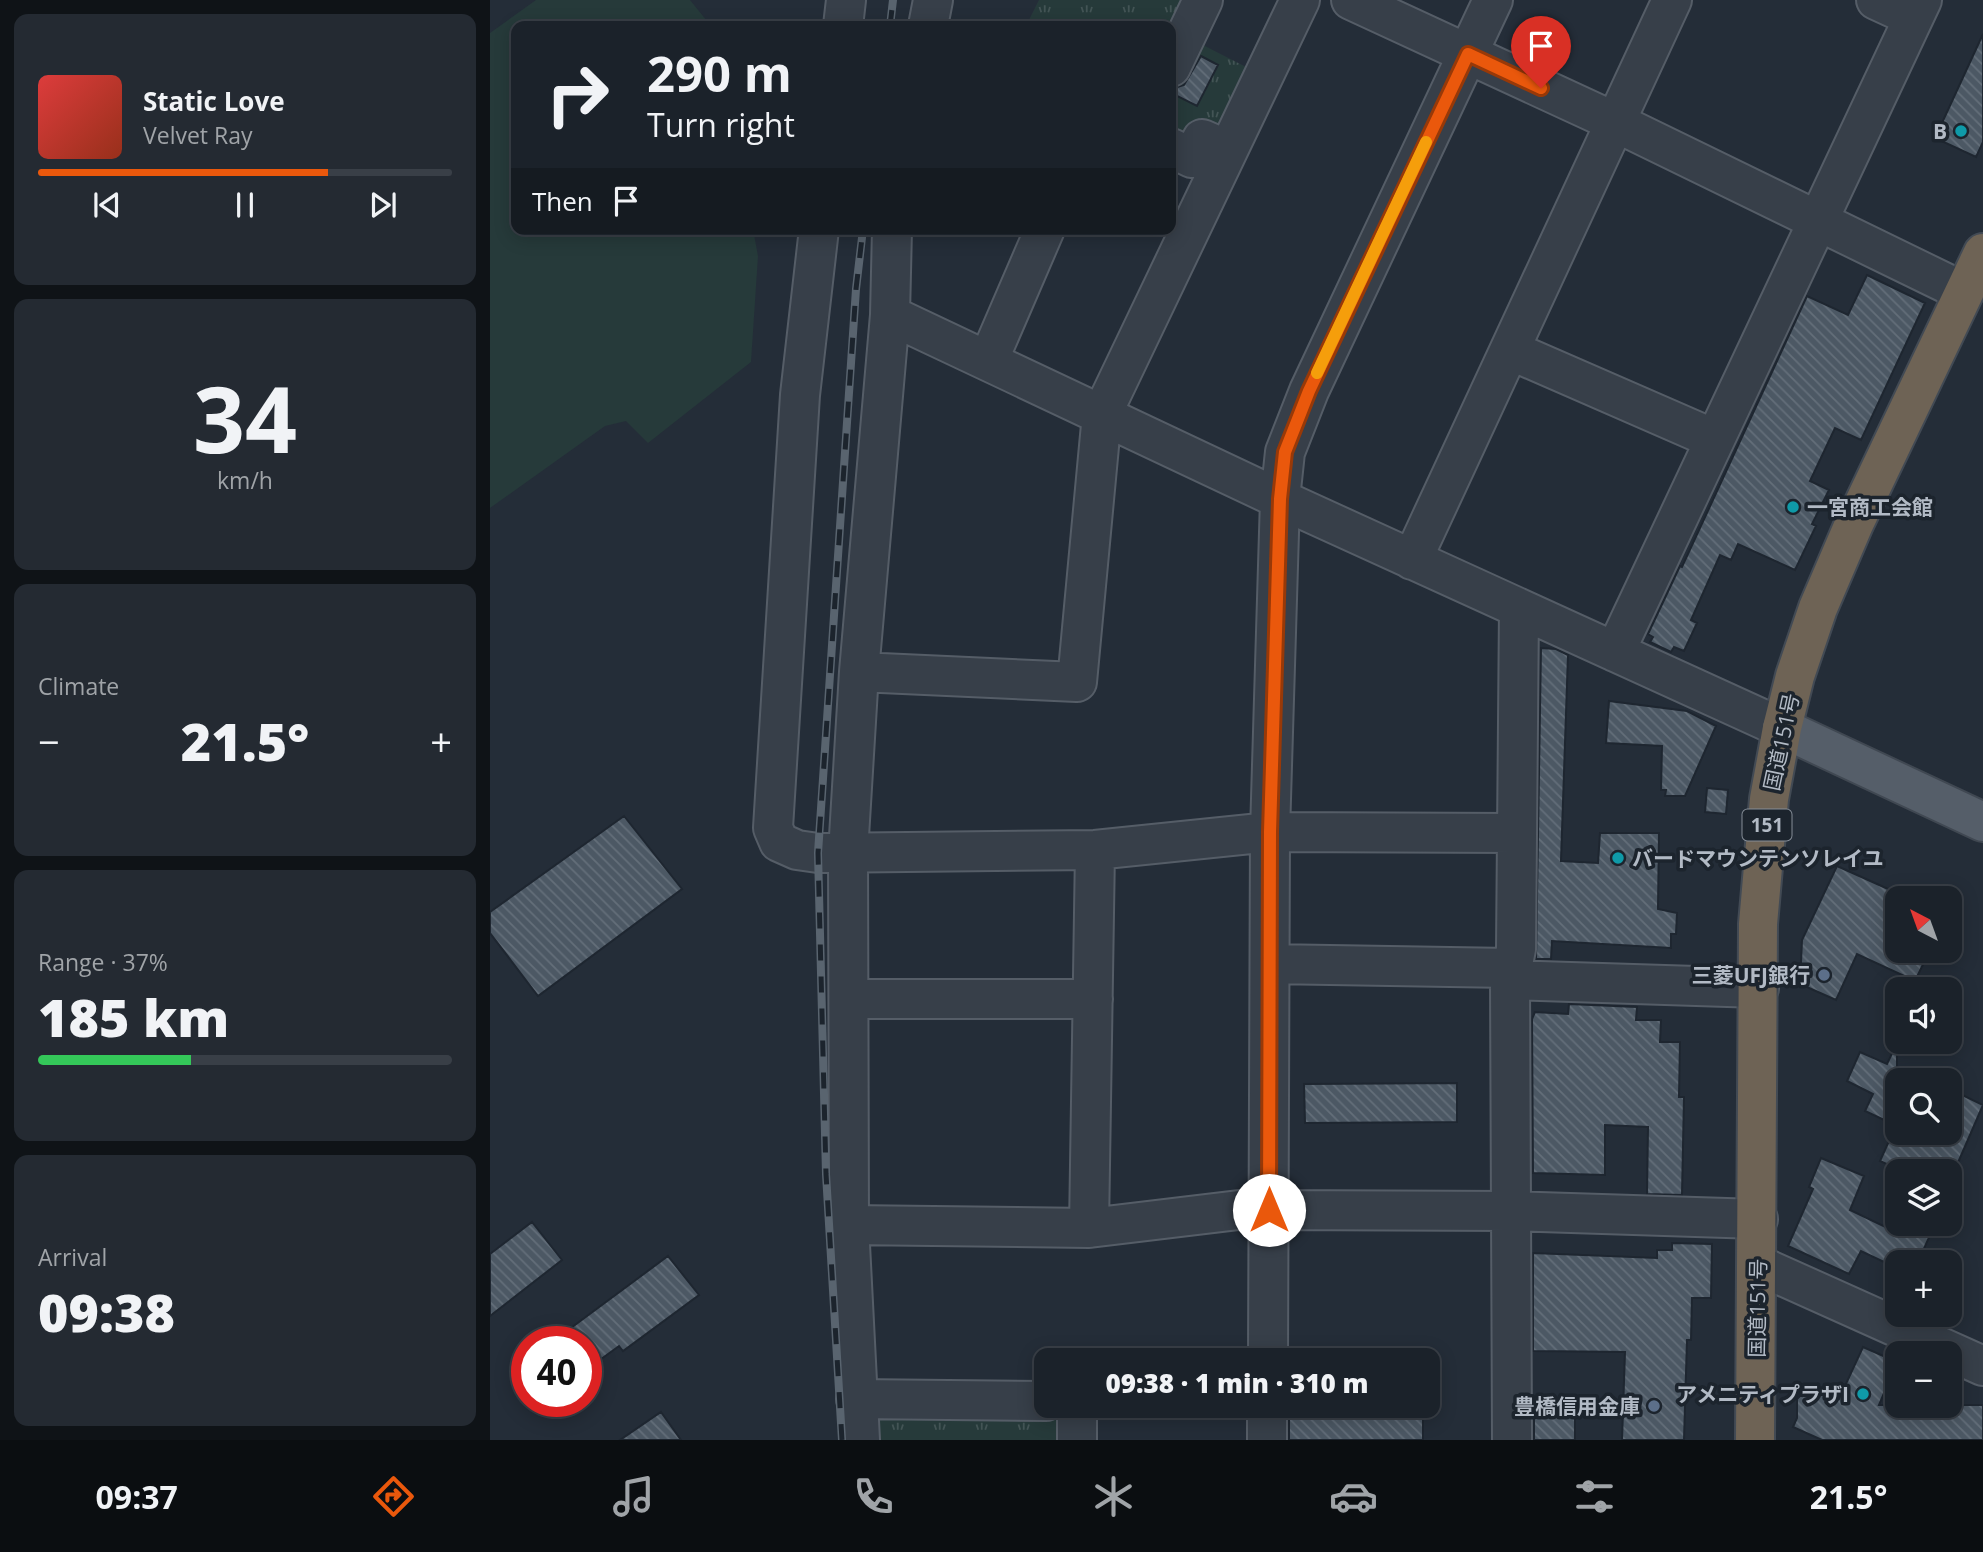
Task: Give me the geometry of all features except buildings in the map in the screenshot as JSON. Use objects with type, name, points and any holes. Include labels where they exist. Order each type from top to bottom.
[{"type":"highway","name":"国道151号","points":[[1755,1440],[1758,923],[1769,799],[1782,728],[1795,676],[1818,608],[1854,524],[1983,253]]},
{"type":"main road","points":[[1782,728],[1983,822]]},
{"type":"street","points":[[843,21],[846,0]]},
{"type":"street","points":[[929,21],[933,0]]},
{"type":"street","points":[[1176,57],[1203,0]]},
{"type":"street","points":[[859,672],[1077,682],[1102,414],[1300,0]]},
{"type":"street","points":[[1351,0],[1615,122],[1964,292]]},
{"type":"street","points":[[1268,1348],[1270,832],[1280,499],[1285,452],[1309,391],[1493,0]]},
{"type":"street","points":[[1412,560],[1672,0]]},
{"type":"street","points":[[1615,652],[1816,220],[1918,9],[1875,0]]},
{"type":"street","points":[[1176,150],[1192,158],[1202,139],[1227,150]]},
{"type":"street","points":[[1176,178],[1206,193]]},
{"type":"street","points":[[818,235],[800,395],[773,828],[779,842],[797,850],[848,853],[1095,850],[1270,832],[1516,833]]},
{"type":"street","points":[[860,1440],[849,1226],[848,853],[859,672],[890,315],[892,235]]},
{"type":"street","points":[[988,361],[1042,235]]},
{"type":"street","points":[[890,315],[1280,499],[1782,728]]},
{"type":"street","points":[[1510,350],[1714,439]]},
{"type":"street","points":[[1512,1440],[1510,974],[1516,949],[1519,608]]},
{"type":"street","points":[[1090,1228],[1095,850]]},
{"type":"street","points":[[1270,964],[1759,988]]},
{"type":"street","points":[[849,999],[1093,999]]},
{"type":"street","points":[[849,1226],[1090,1228],[1239,1210],[1511,1212],[1758,1219]]},
{"type":"street","points":[[1758,1265],[1983,1366]]},
{"type":"street","points":[[856,1399],[1034,1401]]},
{"type":"street","points":[[1077,1418],[1077,1440]]},
{"type":"street","points":[[1267,1418],[1267,1440]]},
{"type":"green space","points":[[536,0],[690,0],[707,21],[511,21],[511,235],[754,235],[758,256],[751,362],[648,443],[626,421],[605,426],[490,508],[490,33]]},
{"type":"green space","points":[[1039,0],[1213,0],[1193,40],[1250,69],[1198,174],[1176,164],[1176,21],[1028,21]]},
{"type":"green space","points":[[878,1413],[1034,1415],[1034,1418],[1059,1418],[1067,1440],[871,1440]]},
{"type":"railway","points":[[891,21],[893,0]]},
{"type":"railway","points":[[842,1440],[826,1174],[818,853],[856,289],[862,235]]},
{"type":"slow traffic","points":[[1317,373],[1426,142]]},
{"type":"place","name":"B","points":[[1961,131]]},
{"type":"place","name":"一宮商工会館","points":[[1793,507]]},
{"type":"place","name":"バードマウンテンソレイユ","points":[[1618,858]]},
{"type":"place","name":"三菱UFJ銀行","points":[[1824,975]]},
{"type":"place","name":"アメニティプラザI","points":[[1863,1394]]},
{"type":"place","name":"豊橋信用金庫","points":[[1654,1406]]},
{"type":"route","points":[[1269,1210],[1270,832],[1280,499],[1285,452],[1309,391],[1468,54],[1541,88]]}]
